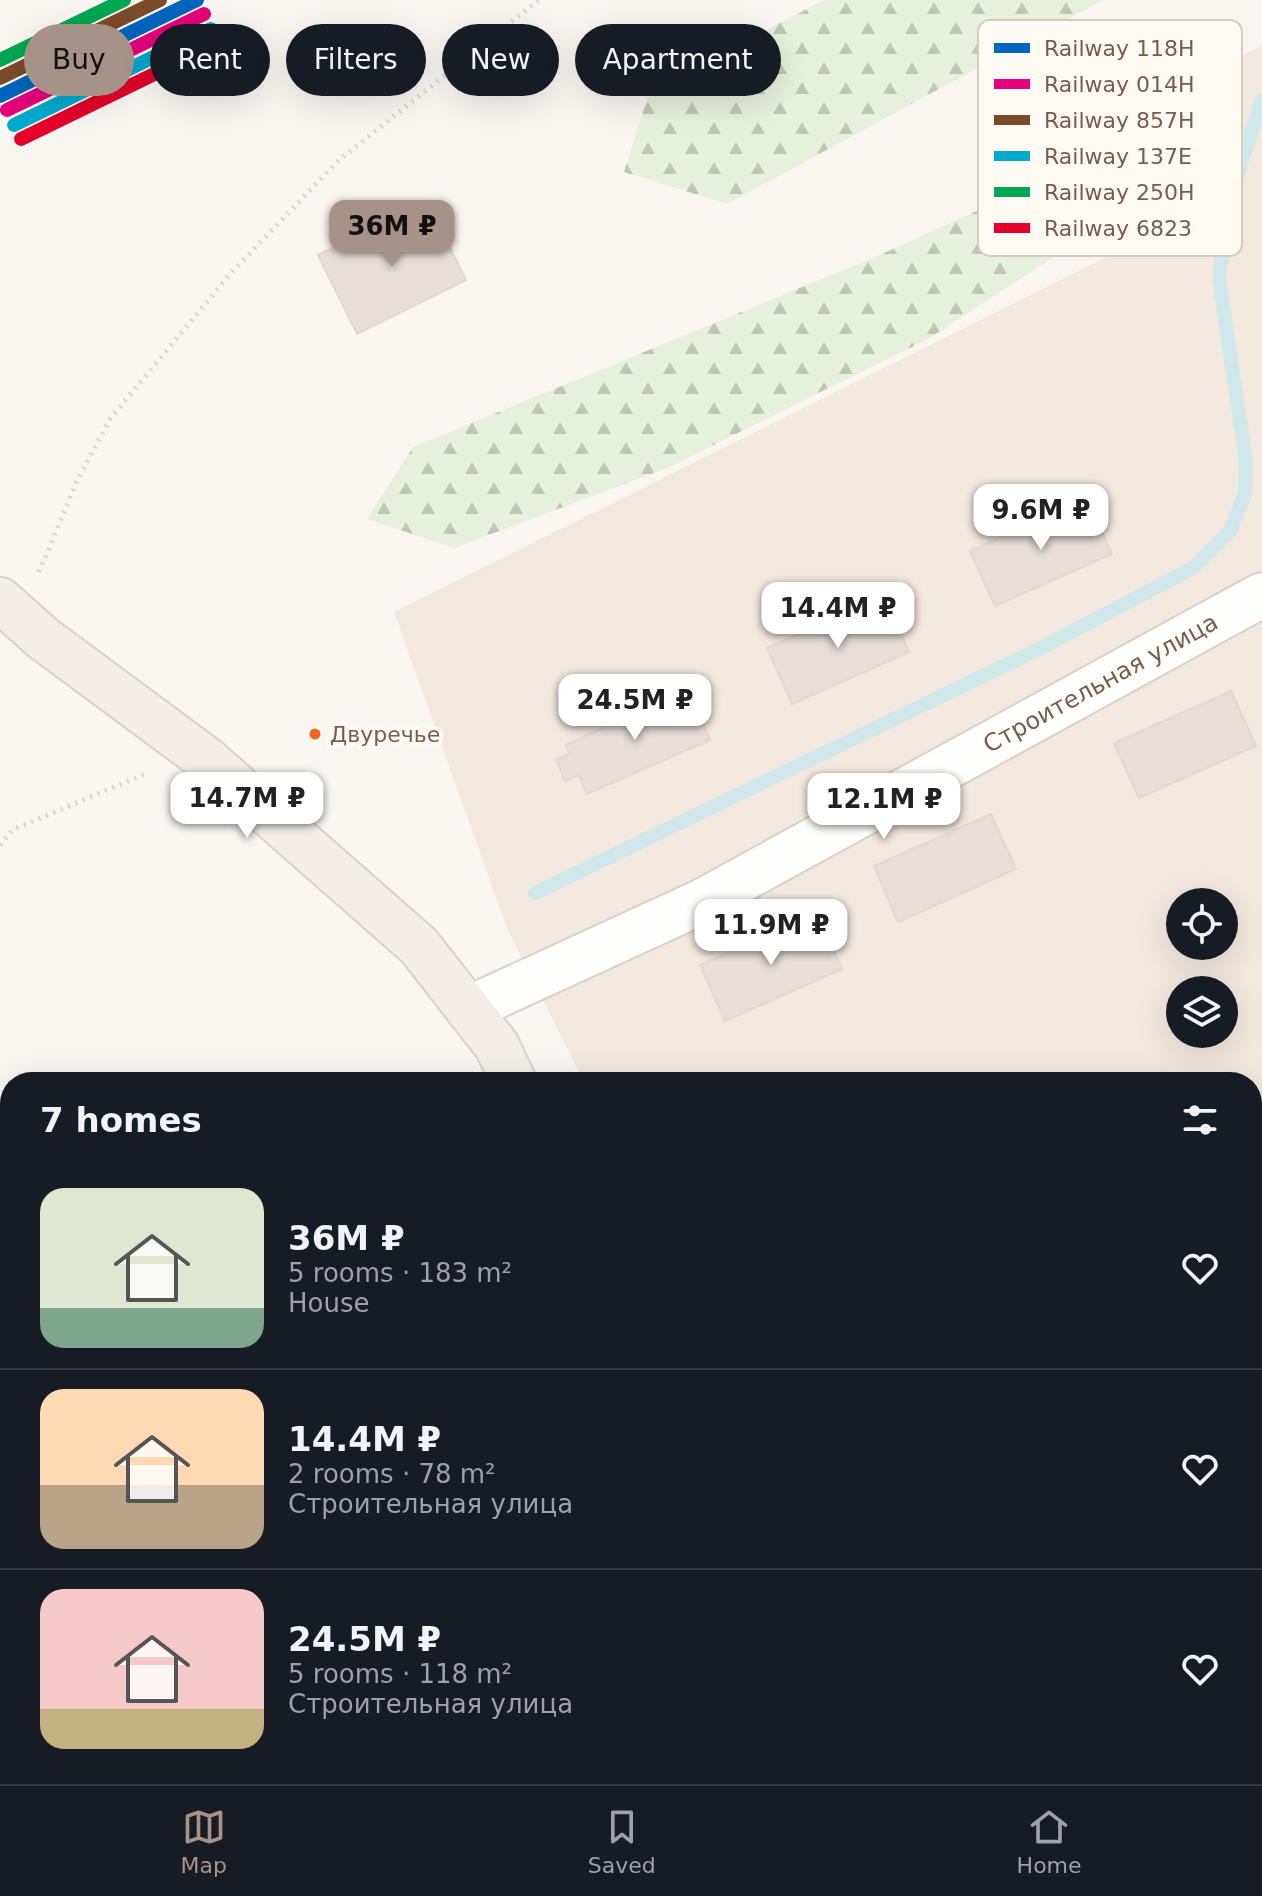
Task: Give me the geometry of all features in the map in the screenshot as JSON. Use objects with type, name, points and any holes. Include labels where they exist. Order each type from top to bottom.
[{"type":"main road","points":[[10,610],[206,759],[419,946],[497,1046],[509,1072]]},
{"type":"street","name":"Строительная улица","points":[[468,1009],[701,902],[1262,595]]},
{"type":"path","points":[[10,610],[110,419],[230,274],[339,160],[539,0]]},
{"type":"path","points":[[0,845],[12,830],[78,801],[156,769],[206,759]]},
{"type":"shaded area","points":[[1262,45],[1262,1072],[579,1072],[507,928],[394,612],[1109,256],[1242,256],[1242,56]]},
{"type":"green space","points":[[824,0],[1103,0],[1066,20],[978,20],[978,68],[727,204],[624,172],[648,96],[781,96],[781,24],[778,24]]},
{"type":"green space","points":[[978,210],[978,256],[1055,256],[928,339],[667,468],[454,548],[367,519],[413,447],[873,258]]},
{"type":"building","points":[[427,201],[466,280],[357,334],[318,255]]},
{"type":"building","points":[[1087,499],[1112,554],[995,606],[970,551]]},
{"type":"building","points":[[884,596],[909,652],[792,704],[767,648]]},
{"type":"building","points":[[688,687],[710,740],[587,794],[579,775],[565,781],[556,759],[569,754],[566,745]]},
{"type":"building","points":[[1231,691],[1256,746],[1139,798],[1114,743]]},
{"type":"building","points":[[991,814],[1016,869],[898,922],[874,866]]},
{"type":"building","points":[[818,913],[842,969],[725,1021],[700,965]]},
{"type":"waterway","points":[[1242,161],[1262,100]]},
{"type":"waterway","points":[[535,893],[1041,648],[1193,568],[1230,531],[1245,494],[1246,461],[1219,279],[1222,256]]},
{"type":"rail line","name":"250Н","points":[[0,60],[124,0]]},
{"type":"rail line","name":"857Н","points":[[0,78],[160,0]]},
{"type":"rail line","name":"118Н","points":[[0,96],[197,0]]},
{"type":"rail line","name":"014Н","points":[[7,110],[204,14]]},
{"type":"rail line","name":"137Е","points":[[14,125],[150,59]]},
{"type":"rail line","name":"6823","points":[[21,139],[150,76]]},
{"type":"place","name":"Двуречье","points":[[315,734]]}]
